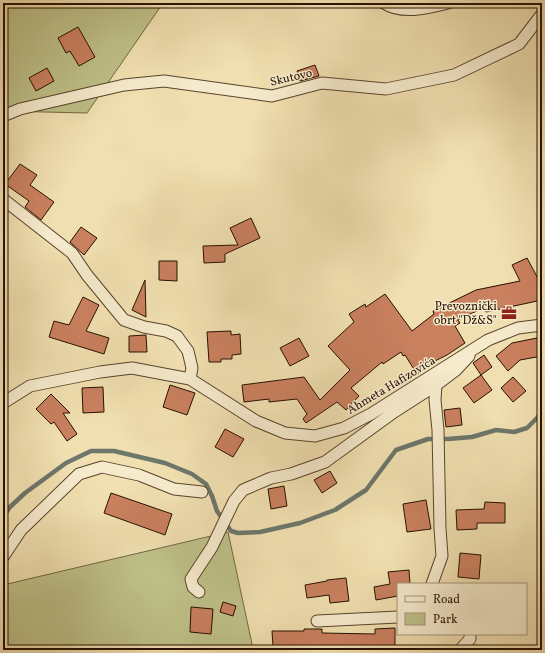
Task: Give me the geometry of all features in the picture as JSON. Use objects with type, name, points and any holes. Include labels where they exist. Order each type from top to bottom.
[{"type":"street","points":[[384,3],[391,8],[420,10],[448,3]]},
{"type":"street","name":"Skutovo","points":[[3,116],[20,109],[124,85],[164,81],[272,96],[322,83],[386,89],[454,75],[519,44],[542,14]]},
{"type":"street","points":[[3,199],[72,254],[87,275],[124,320],[144,327],[166,331],[177,336],[188,351],[192,368],[190,379]]},
{"type":"street","name":"Ahmeta Hafizovića","points":[[3,403],[30,386],[100,372],[132,368],[190,379],[256,421],[284,433],[315,436],[344,428],[371,414],[488,340],[518,328],[542,325]]},
{"type":"street","name":"Ahmeta Hafizovića","points":[[199,592],[193,586],[191,579],[212,547],[234,501],[243,490],[271,478],[291,474],[325,462],[394,412],[436,385],[456,370],[466,361],[472,350]]},
{"type":"street","points":[[432,583],[442,556],[438,430],[435,400],[436,385]]},
{"type":"street","points":[[3,557],[21,530],[79,474],[102,468],[139,475],[174,489],[202,492]]},
{"type":"street","points":[[317,621],[397,617]]},
{"type":"street","points":[[460,650],[470,639],[470,635]]},
{"type":"green space","points":[[3,3],[163,3],[87,113],[3,111]]},
{"type":"green space","points":[[228,532],[252,644],[251,650],[3,650],[3,585]]},
{"type":"building","points":[[78,27],[95,57],[79,66],[70,51],[66,53],[58,38]]},
{"type":"building","points":[[315,65],[319,76],[300,81],[297,71]]},
{"type":"building","points":[[47,68],[54,81],[36,91],[29,78]]},
{"type":"building","points":[[20,164],[37,175],[30,185],[54,202],[41,220],[25,207],[29,201],[5,184]]},
{"type":"building","points":[[251,218],[260,238],[225,254],[225,262],[204,263],[203,246],[238,245],[230,228]]},
{"type":"building","points":[[81,227],[97,238],[84,255],[70,242]]},
{"type":"building","points":[[527,258],[542,286],[542,300],[486,312],[485,307],[458,320],[460,323],[455,326],[465,343],[447,355],[427,365],[428,367],[417,374],[405,355],[403,356],[401,352],[383,364],[382,362],[351,388],[359,396],[346,410],[337,402],[306,423],[303,419],[307,414],[297,399],[269,402],[269,399],[244,402],[242,385],[304,377],[320,400],[350,370],[328,346],[354,322],[349,314],[365,304],[366,307],[385,294],[412,331],[434,314],[433,311],[476,290],[520,281],[512,265]]},
{"type":"building","points":[[159,261],[177,261],[177,281],[159,280]]},
{"type":"building","points":[[145,280],[146,317],[132,310]]},
{"type":"building","points":[[83,297],[99,305],[86,331],[109,338],[104,354],[49,337],[54,321],[69,325]]},
{"type":"building","points":[[231,331],[231,335],[240,334],[241,354],[232,355],[232,359],[221,359],[221,362],[209,362],[207,332]]},
{"type":"building","points":[[146,335],[147,352],[129,352],[129,336]]},
{"type":"building","points":[[542,337],[542,356],[520,360],[508,371],[496,356],[512,343]]},
{"type":"building","points":[[299,338],[309,356],[290,366],[280,348]]},
{"type":"building","points":[[484,355],[492,367],[481,375],[473,363]]},
{"type":"building","points":[[481,375],[492,390],[474,403],[463,388]]},
{"type":"building","points":[[513,377],[526,391],[513,402],[501,388]]},
{"type":"building","points":[[170,385],[195,393],[187,415],[163,407]]},
{"type":"building","points":[[103,387],[104,412],[83,413],[82,388]]},
{"type":"building","points":[[51,394],[70,413],[63,413],[77,434],[67,441],[54,422],[51,424],[36,409]]},
{"type":"building","points":[[460,408],[462,425],[446,427],[444,410]]},
{"type":"building","points":[[225,429],[244,439],[233,457],[215,447]]},
{"type":"building","points":[[330,471],[337,483],[322,493],[314,480]]},
{"type":"building","points":[[284,486],[287,506],[271,509],[268,489]]},
{"type":"building","points":[[111,493],[172,514],[165,535],[104,513]]},
{"type":"building","points":[[426,500],[431,529],[407,532],[403,504]]},
{"type":"building","points":[[485,502],[505,503],[505,523],[477,523],[477,529],[457,530],[456,510],[484,509]]},
{"type":"building","points":[[460,553],[481,555],[479,579],[458,577]]},
{"type":"building","points":[[409,570],[410,583],[397,583],[397,596],[376,600],[374,587],[390,584],[388,572]]},
{"type":"building","points":[[346,578],[349,601],[330,603],[329,595],[307,598],[305,585],[327,580]]},
{"type":"building","points":[[223,602],[236,606],[233,616],[220,612]]},
{"type":"building","points":[[191,607],[213,609],[211,634],[190,632]]},
{"type":"building","points":[[395,628],[395,650],[340,648],[340,646],[273,647],[272,631],[304,631],[304,629],[322,629],[322,633],[375,634],[375,629]]},
{"type":"waterway","points":[[3,517],[10,507],[25,493],[66,463],[91,451],[114,451],[165,463],[192,474],[206,484],[217,511],[231,531],[238,533],[260,532],[300,523],[335,510],[366,490],[396,450],[428,439],[472,437],[496,430],[514,432],[527,428],[542,411]]},
{"type":"place","name":"Prevoznički obrt \"Dž&S\"","points":[[509,313]]}]
